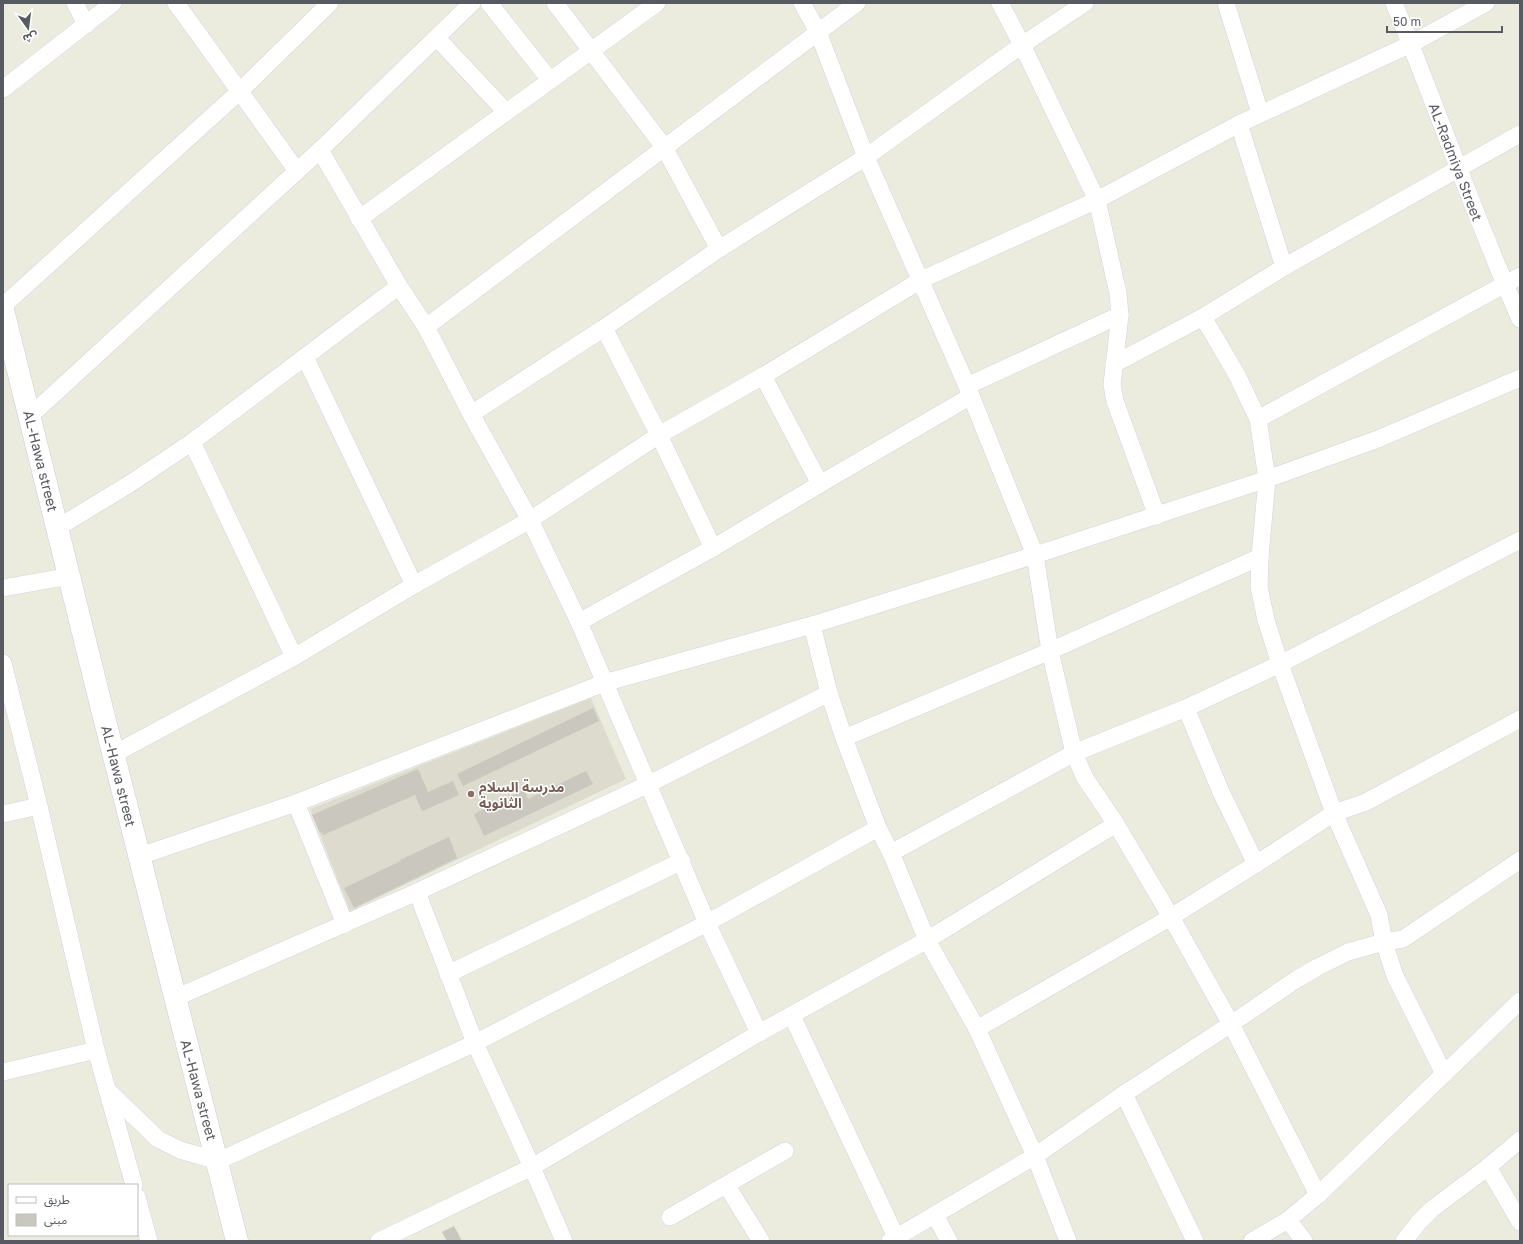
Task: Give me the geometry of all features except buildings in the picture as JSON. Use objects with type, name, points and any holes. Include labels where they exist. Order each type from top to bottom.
[{"type":"street","points":[[75,3],[86,25]]},
{"type":"street","points":[[3,90],[113,3]]},
{"type":"street","points":[[176,3],[297,171]]},
{"type":"street","points":[[3,306],[240,91],[330,3]]},
{"type":"street","points":[[30,416],[320,150],[472,3]]},
{"type":"street","points":[[489,3],[550,80]]},
{"type":"street","points":[[555,3],[664,147],[719,249]]},
{"type":"street","points":[[359,219],[657,3]]},
{"type":"street","points":[[802,3],[818,32],[866,157],[969,391],[1035,555],[1050,651],[1074,753],[1085,778],[1116,824],[1172,917],[1231,1024],[1318,1195]]},
{"type":"street","points":[[426,327],[857,3]]},
{"type":"street","points":[[1000,3],[1097,200],[1118,293],[1120,316],[1112,384],[1115,401],[1157,516]]},
{"type":"street","points":[[471,414],[604,328],[719,249],[866,157],[1022,45],[1084,3]]},
{"type":"street","points":[[1226,3],[1260,114]]},
{"type":"street","name":"AL-Radmiya Street","points":[[1394,3],[1411,44],[1458,170],[1520,319]]},
{"type":"street","points":[[114,754],[294,656],[414,585],[530,520],[659,435],[763,376],[921,280],[1097,200],[1239,124],[1411,44],[1486,3]]},
{"type":"street","points":[[437,38],[506,112]]},
{"type":"street","points":[[1239,124],[1284,268]]},
{"type":"street","points":[[1114,364],[1203,316],[1284,268],[1520,134]]},
{"type":"street","points":[[320,150],[399,286],[426,327],[471,414],[530,520],[579,622],[682,861],[707,923],[759,1033]]},
{"type":"street","points":[[1258,419],[1520,276]]},
{"type":"street","points":[[57,528],[131,483],[192,442],[399,286]]},
{"type":"street","name":"AL-Hawa street","points":[[3,310],[237,1241]]},
{"type":"street","points":[[579,622],[713,548],[820,484],[969,391],[1120,316]]},
{"type":"street","points":[[1203,316],[1237,375],[1258,419],[1267,480],[1260,557],[1259,587],[1262,605],[1280,664],[1334,813],[1379,915],[1384,942],[1395,976],[1444,1074]]},
{"type":"street","points":[[604,328],[659,435],[713,548]]},
{"type":"street","points":[[304,357],[414,585]]},
{"type":"street","points":[[763,376],[820,484]]},
{"type":"street","points":[[140,856],[296,803],[604,683],[812,625],[1267,480],[1378,439],[1520,378]]},
{"type":"street","points":[[192,442],[294,656]]},
{"type":"street","points":[[891,853],[1074,753],[1186,708],[1280,664],[1520,540]]},
{"type":"street","points":[[844,738],[1050,651],[1260,557]]},
{"type":"street","points":[[3,588],[70,576]]},
{"type":"street","points":[[812,625],[828,693],[878,828],[891,853],[927,940],[977,1029],[1035,1156],[1068,1241]]},
{"type":"street","points":[[3,663],[39,806],[96,1050],[134,1184]]},
{"type":"street","points":[[175,998],[417,892],[649,784],[828,693]]},
{"type":"street","points":[[1186,708],[1221,792],[1256,864]]},
{"type":"street","points":[[977,1029],[1172,917],[1334,813],[1366,802],[1520,719]]},
{"type":"street","points":[[296,803],[345,924]]},
{"type":"street","points":[[3,814],[39,806]]},
{"type":"street","points":[[379,1241],[532,1167],[759,1033],[927,940],[1116,824]]},
{"type":"street","points":[[107,1090],[158,1139],[180,1150],[218,1161],[475,1043],[707,923],[878,828]]},
{"type":"street","points":[[792,1016],[893,1239],[1035,1156],[1124,1094],[1297,979],[1348,952],[1384,942],[1403,939],[1409,936],[1520,860]]},
{"type":"street","points":[[448,974],[682,861]]},
{"type":"street","points":[[417,892],[475,1043],[564,1241]]},
{"type":"street","points":[[1252,1241],[1288,1220],[1318,1195],[1520,1001]]},
{"type":"street","points":[[3,1072],[96,1050]]},
{"type":"street","points":[[1124,1094],[1195,1241]]},
{"type":"street","points":[[1404,1241],[1419,1222],[1432,1209],[1488,1167],[1520,1140]]},
{"type":"street","points":[[670,1217],[727,1186],[785,1151]]},
{"type":"street","points":[[1488,1167],[1520,1222]]},
{"type":"street","points":[[727,1186],[761,1241]]},
{"type":"street","points":[[138,1201],[149,1241]]},
{"type":"street","points":[[935,1215],[949,1241]]},
{"type":"street","points":[[1288,1220],[1304,1241]]},
{"type":"shaded area","name":"مدرسة السلام الثانوية","points":[[591,698],[626,779],[350,911],[310,809]]},
{"type":"place","name":"مدرسة السلام الثانوية","points":[[471,794]]}]
